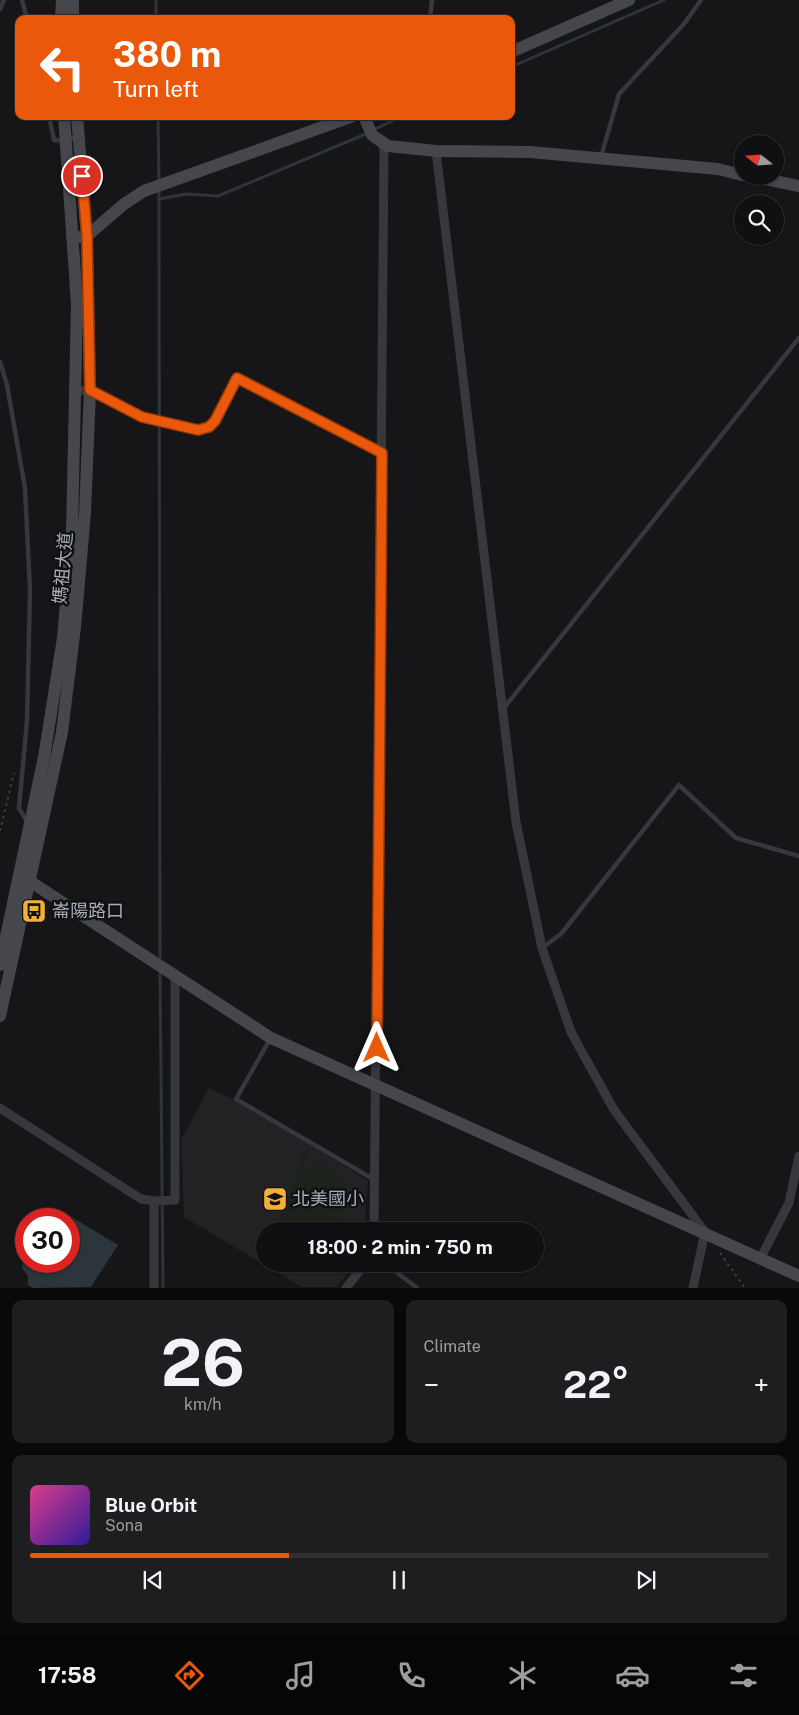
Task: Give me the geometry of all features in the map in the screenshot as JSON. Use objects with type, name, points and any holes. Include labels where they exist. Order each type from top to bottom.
[{"type":"main road","points":[[61,15],[62,0]]},
{"type":"main road","points":[[73,0],[73,15]]},
{"type":"main road","points":[[515,50],[629,0]]},
{"type":"main road","name":"媽祖大道","points":[[0,966],[44,757],[63,638],[72,531],[80,237],[65,141],[64,120]]},
{"type":"main road","name":"媽祖大道","points":[[0,1016],[31,882],[62,732],[74,637],[85,513],[90,390],[80,237],[77,120]]},
{"type":"main road","points":[[80,237],[144,191],[342,120]]},
{"type":"main road","points":[[366,120],[372,135],[388,146],[436,151],[530,152],[718,169],[734,173]]},
{"type":"main road","points":[[784,183],[799,186]]},
{"type":"main road","points":[[30,826],[31,882],[271,1038],[377,1088],[705,1232],[799,1276]]},
{"type":"street","points":[[374,1222],[382,453],[384,161],[382,142]]},
{"type":"street","points":[[436,151],[516,822],[542,948],[571,1032],[614,1110],[705,1232],[692,1288]]},
{"type":"street","points":[[76,391],[90,390],[142,417],[198,430],[209,427],[215,421],[237,378],[382,453]]},
{"type":"street","points":[[0,1108],[141,1199],[154,1201],[175,1200],[175,975]]},
{"type":"street","points":[[760,1259],[789,1203],[799,1156]]},
{"type":"street","points":[[154,1201],[154,1288]]},
{"type":"street","points":[[346,1288],[359,1272]]},
{"type":"lane","points":[[0,9],[4,0]]},
{"type":"lane","points":[[22,0],[26,15]]},
{"type":"lane","points":[[430,15],[432,0]]},
{"type":"lane","points":[[600,158],[619,94],[684,24],[701,0]]},
{"type":"lane","points":[[50,120],[54,140],[65,141],[78,137]]},
{"type":"lane","points":[[503,710],[799,338]]},
{"type":"lane","points":[[0,362],[7,385],[25,488],[30,599],[27,721],[19,808],[30,826]]},
{"type":"lane","points":[[542,948],[561,934],[679,785],[736,838],[799,856]]},
{"type":"lane","points":[[271,1038],[236,1099],[375,1180]]},
{"type":"lane","points":[[396,1272],[417,1288]]},
{"type":"path","points":[[0,831],[14,773]]},
{"type":"path","points":[[716,1248],[745,1288]]},
{"type":"shaded area","name":"北美國小","points":[[209,1088],[254,1109],[368,1181],[365,1222],[256,1222],[256,1260],[184,1217],[181,1140]]},
{"type":"shaded area","points":[[305,1148],[311,1151],[306,1168],[321,1165],[331,1168],[345,1182],[348,1200],[340,1222],[277,1222]]},
{"type":"shaded area","points":[[80,1222],[118,1245],[91,1287],[33,1288],[28,1285],[28,1276],[26,1273],[80,1273]]},
{"type":"shaded area","name":"北美國小","points":[[277,1272],[349,1272],[336,1287],[302,1287]]},
{"type":"waterway","points":[[156,0],[156,15]]},
{"type":"waterway","points":[[515,65],[664,0]]},
{"type":"waterway","points":[[158,120],[159,183]]},
{"type":"waterway","points":[[373,130],[394,120]]},
{"type":"waterway","points":[[159,199],[186,194],[218,196],[368,133]]},
{"type":"waterway","points":[[159,189],[160,961]]},
{"type":"waterway","points":[[160,969],[163,1288]]},
{"type":"place","name":"崙陽路口","points":[[34,911]]},
{"type":"place","name":"北美國小","points":[[275,1199]]},
{"type":"route","points":[[82,176],[87,236],[90,390],[142,417],[198,430],[209,427],[215,421],[237,378],[382,453],[377,1048]]}]
